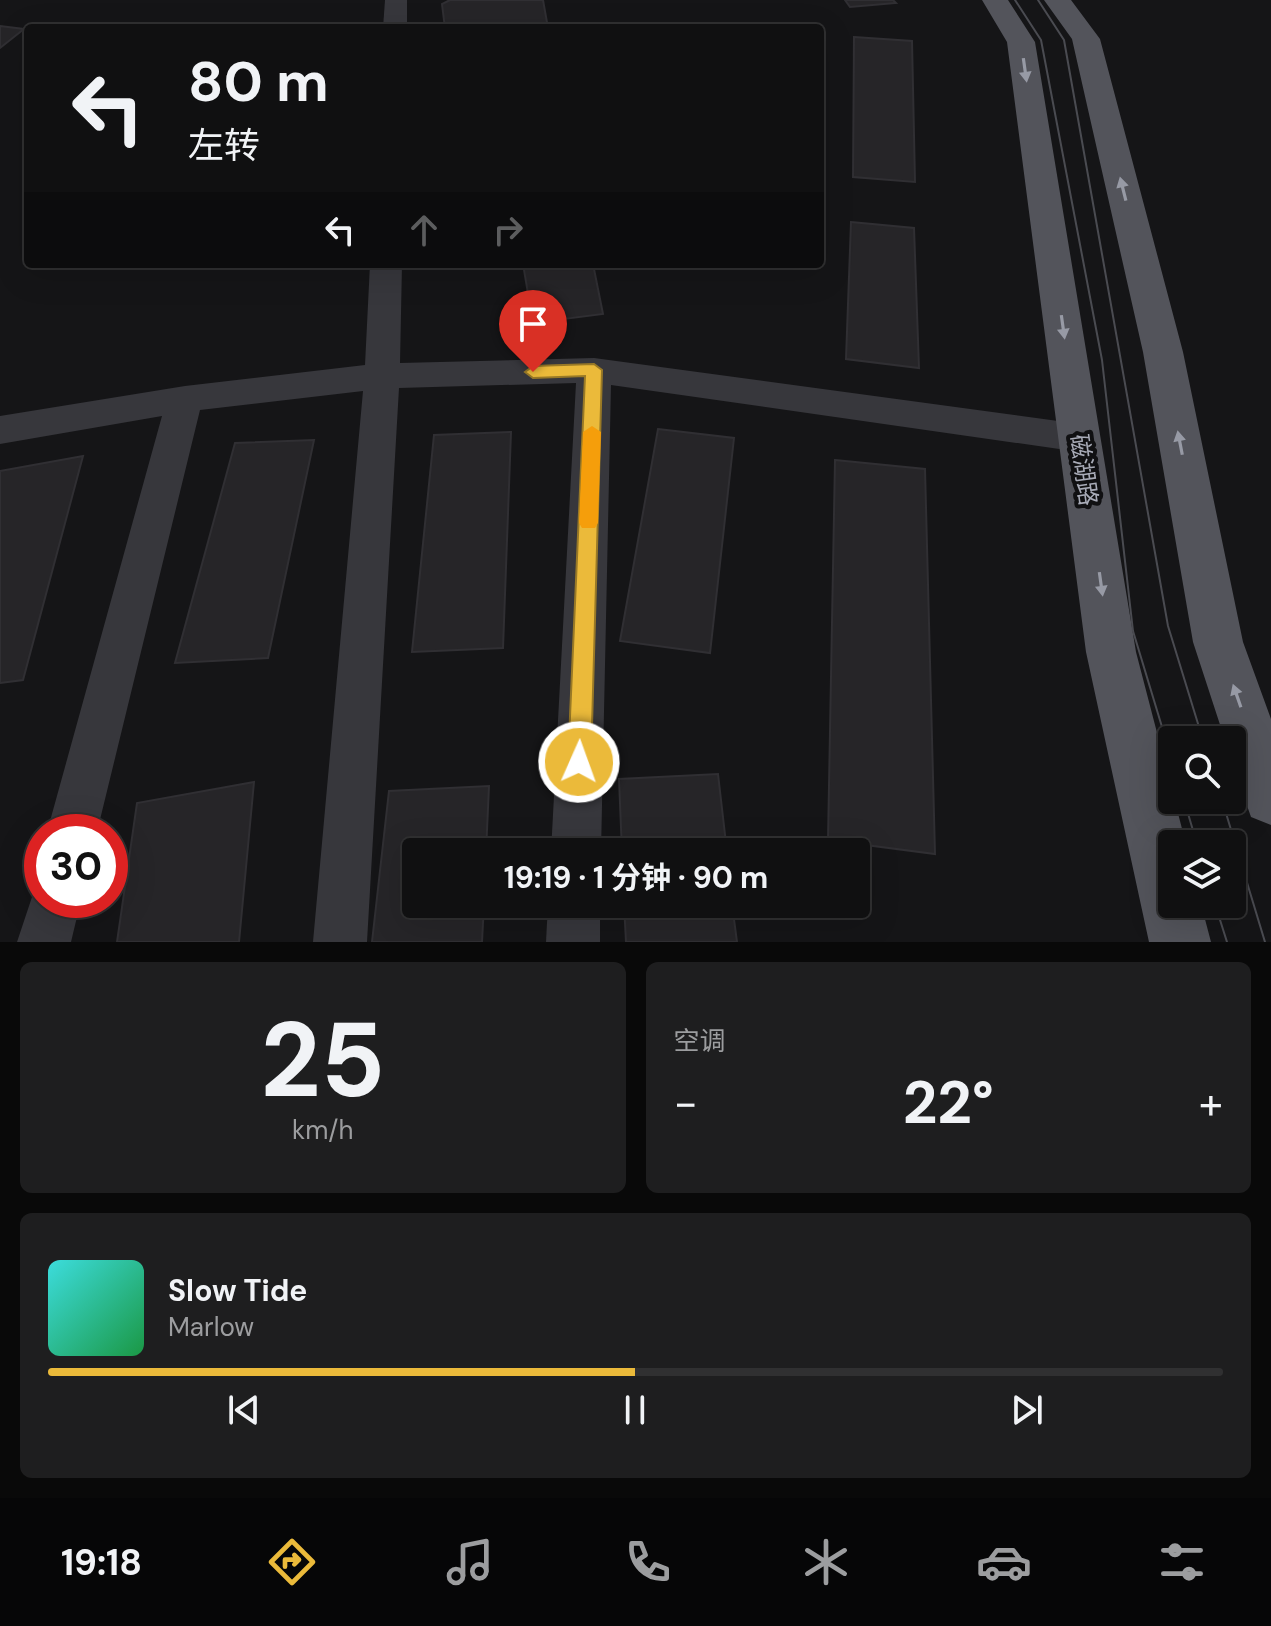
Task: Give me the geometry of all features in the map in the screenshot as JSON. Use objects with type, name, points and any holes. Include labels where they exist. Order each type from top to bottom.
[{"type":"main road","name":"磁湖路","points":[[995,0],[1021,42],[1111,652],[1180,942]]},
{"type":"main road","points":[[1057,0],[1086,39],[1163,352],[1218,642],[1271,797]]},
{"type":"street","points":[[395,24],[396,0]]},
{"type":"street","points":[[340,942],[382,376],[386,268]]},
{"type":"street","points":[[0,430],[185,399],[382,376],[594,370],[1080,438]]},
{"type":"street","points":[[577,838],[594,370]]},
{"type":"street","points":[[77,814],[185,399]]},
{"type":"street","points":[[44,942],[50,918]]},
{"type":"street","points":[[573,942],[574,918]]},
{"type":"building","points":[[450,0],[543,0],[547,24],[444,24],[442,4]]},
{"type":"building","points":[[845,0],[893,0],[896,3],[850,7]]},
{"type":"building","points":[[0,26],[24,29],[0,48]]},
{"type":"building","points":[[854,37],[912,41],[915,182],[853,177]]},
{"type":"building","points":[[851,222],[914,228],[919,368],[846,359]]},
{"type":"building","points":[[524,268],[594,268],[603,314],[533,323]]},
{"type":"building","points":[[658,429],[734,438],[710,653],[620,641]]},
{"type":"building","points":[[511,432],[503,648],[412,652],[434,435]]},
{"type":"building","points":[[314,440],[268,658],[175,663],[235,443]]},
{"type":"building","points":[[83,456],[23,680],[0,683],[0,471]]},
{"type":"building","points":[[835,460],[925,469],[935,854],[870,845],[870,838],[828,838]]},
{"type":"building","points":[[718,774],[725,838],[621,838],[619,779]]},
{"type":"building","points":[[254,782],[239,942],[117,942],[120,918],[128,918],[128,866],[137,803]]},
{"type":"building","points":[[489,786],[487,838],[402,838],[402,918],[483,918],[482,942],[372,942],[389,791]]},
{"type":"building","points":[[625,918],[734,918],[737,942],[626,942]]},
{"type":"tram line","points":[[1015,0],[1041,40],[1102,360],[1133,631],[1162,726]]},
{"type":"tram line","points":[[1038,0],[1064,40],[1168,626],[1199,726]]},
{"type":"tram line","points":[[1188,814],[1193,830]]},
{"type":"tram line","points":[[1226,814],[1265,942]]},
{"type":"tram line","points":[[1219,918],[1227,942]]},
{"type":"slow traffic","points":[[588,523],[592,432]]},
{"type":"route","points":[[533,372],[594,370],[579,762]]}]
